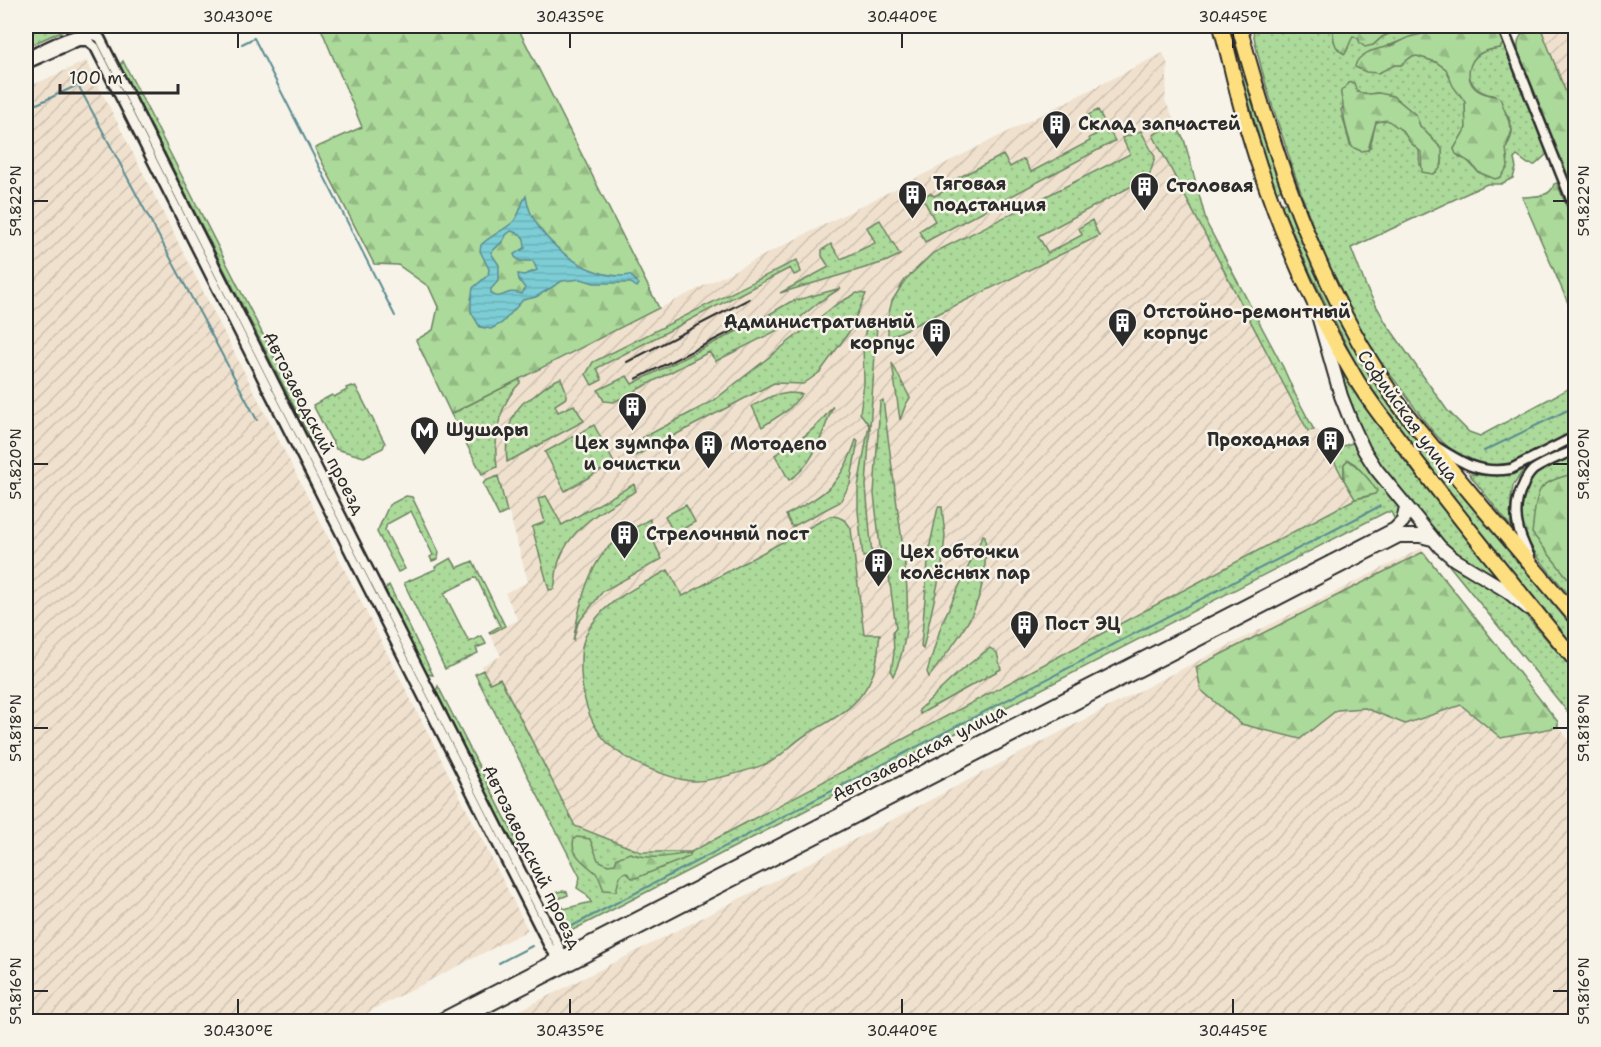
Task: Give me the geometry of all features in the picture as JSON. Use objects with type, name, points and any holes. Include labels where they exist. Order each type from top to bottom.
[{"type":"main road","name":"Софийская улица","points":[[1221,26],[1246,126],[1272,206],[1313,301],[1358,383],[1575,661]]},
{"type":"main road","name":"Софийская улица","points":[[1239,26],[1293,199],[1361,347],[1391,394],[1426,439],[1575,618]]},
{"type":"main road","points":[[1246,26],[1252,73]]},
{"type":"main road","points":[[1272,206],[1279,198],[1293,199]]},
{"type":"street","points":[[1502,26],[1575,212]]},
{"type":"street","name":"Автозаводский проезд","points":[[26,57],[78,34],[90,33],[100,38],[562,961]]},
{"type":"street","name":"Автозаводский проезд","points":[[26,64],[78,41],[88,41],[95,47],[562,961]]},
{"type":"street","points":[[1313,301],[1338,386],[1354,429],[1376,469],[1432,539],[1454,559],[1507,591],[1540,617]]},
{"type":"street","points":[[1426,439],[1465,465],[1492,471],[1512,469],[1575,436]]},
{"type":"street","points":[[1539,574],[1520,538],[1516,516],[1518,497],[1533,471],[1575,449]]},
{"type":"street","name":"Автозаводская улица","points":[[456,1022],[562,961],[1395,529],[1403,521],[1406,507]]},
{"type":"street","name":"Автозаводская улица","points":[[437,1022],[562,961],[1400,536],[1420,536],[1432,539]]},
{"type":"shaded area","points":[[1540,26],[1575,26],[1575,116]]},
{"type":"shaded area","points":[[1163,53],[1168,65],[1165,101],[1184,139],[1207,224],[1314,430],[1318,430],[1326,442],[1355,499],[691,852],[641,852],[575,826],[500,678],[490,683],[481,666],[501,656],[490,634],[518,620],[505,593],[528,582],[509,512],[503,514],[451,414]]},
{"type":"shaded area","points":[[86,61],[528,930],[351,1021],[26,1021],[26,88]]},
{"type":"shaded area","points":[[1422,548],[1575,748],[1575,1021],[497,1022],[794,871],[1168,676]]},
{"type":"green space","points":[[26,26],[73,26],[26,47]]},
{"type":"green space","points":[[320,26],[517,26],[659,308],[451,414],[416,340],[433,330],[438,307],[429,287],[398,265],[374,264],[315,148],[362,127]]},
{"type":"green space","points":[[1228,26],[1234,26],[1284,190],[1279,190],[1276,194],[1236,59]]},
{"type":"green space","points":[[1252,26],[1333,26],[1334,41],[1348,48],[1353,36],[1373,45],[1382,37],[1399,29],[1399,26],[1432,26],[1426,35],[1413,36],[1373,52],[1395,65],[1401,65],[1411,57],[1417,56],[1436,62],[1446,69],[1465,101],[1466,128],[1454,149],[1460,158],[1466,159],[1478,172],[1489,177],[1508,160],[1506,151],[1512,135],[1512,126],[1506,112],[1494,95],[1479,90],[1473,84],[1469,71],[1474,58],[1483,52],[1500,48],[1504,42],[1548,153],[1535,165],[1528,164],[1517,156],[1514,159],[1516,168],[1513,178],[1501,184],[1487,184],[1351,248],[1367,289],[1386,323],[1447,410],[1469,432],[1480,436],[1575,385],[1575,432],[1528,456],[1502,465],[1490,466],[1467,461],[1447,446],[1429,427],[1371,349],[1331,270],[1293,169],[1266,85]],"holes":[[[1355,89],[1360,93],[1376,93],[1398,100],[1415,115],[1420,126],[1442,149],[1442,165],[1420,165],[1419,150],[1403,131],[1388,120],[1376,122],[1370,147],[1361,151],[1350,145],[1341,110]]]},
{"type":"green space","points":[[1333,26],[1399,26],[1399,29],[1382,37],[1373,45],[1365,47],[1358,38],[1353,36],[1345,54],[1336,46]]},
{"type":"green space","points":[[1432,26],[1497,26],[1504,42],[1500,48],[1485,51],[1476,57],[1470,66],[1469,76],[1477,90],[1500,98],[1512,130],[1506,148],[1508,167],[1501,177],[1495,179],[1478,172],[1471,163],[1456,154],[1454,149],[1466,128],[1465,102],[1453,86],[1446,69],[1436,62],[1417,56],[1411,57],[1401,65],[1395,65],[1378,73],[1366,72],[1355,67],[1364,55],[1426,33],[1431,30]]},
{"type":"green space","points":[[1540,26],[1575,116],[1575,198],[1519,58],[1520,36]]},
{"type":"green space","points":[[123,61],[320,446],[313,444],[120,65]]},
{"type":"green space","points":[[1350,82],[1354,83],[1357,92],[1393,96],[1416,115],[1420,126],[1442,149],[1442,164],[1437,172],[1433,174],[1422,172],[1421,152],[1410,142],[1403,131],[1387,120],[1376,122],[1368,150],[1361,151],[1352,147],[1347,132],[1341,93]]},
{"type":"green space","points":[[1098,110],[1115,141],[925,242],[919,231],[935,221],[922,197],[930,193],[934,196],[948,189],[948,183],[1003,155],[1010,167],[1024,159],[1031,172],[1090,141],[1089,138],[1097,134],[1088,115]]},
{"type":"green space","points":[[1174,123],[1184,139],[1207,224],[1314,430],[1308,431],[1153,135]]},
{"type":"green space","points":[[1141,131],[1155,157],[1149,177],[1038,236],[1048,253],[1082,235],[1079,228],[1092,220],[1099,236],[888,338],[888,317],[892,301],[905,280],[933,253],[1130,154],[1122,138]]},
{"type":"green space","points":[[1557,183],[1575,227],[1575,319],[1522,197],[1546,194]]},
{"type":"green space","points":[[1288,202],[1358,356],[1429,453],[1575,630],[1575,648],[1444,486],[1369,385],[1308,268],[1282,206]]},
{"type":"green space","points":[[880,220],[900,255],[885,262],[780,293],[829,267],[822,256],[822,250],[831,244],[841,259],[875,243],[867,227]]},
{"type":"green space","points":[[797,260],[801,272],[794,275],[790,268],[597,368],[602,380],[592,385],[586,374],[593,362]]},
{"type":"green space","points":[[841,288],[796,321],[716,361],[709,352],[614,402],[604,401],[598,390],[627,376],[632,384],[790,302]]},
{"type":"green space","points":[[857,293],[866,294],[849,332],[820,372],[803,384],[774,383],[633,457],[627,446],[713,401],[837,304]]},
{"type":"green space","points":[[867,324],[877,325],[866,486],[872,556],[863,557],[858,487],[869,425],[860,413],[864,383],[863,341]]},
{"type":"green space","points":[[892,363],[910,398],[900,420]]},
{"type":"green space","points":[[1346,374],[1358,398],[1496,576],[1451,551],[1379,466],[1356,423],[1343,379]]},
{"type":"green space","points":[[561,378],[566,398],[555,405],[558,412],[574,405],[584,421],[507,462],[508,431],[517,410],[525,401]]},
{"type":"green space","points":[[520,379],[520,383],[502,411],[499,422],[496,445],[497,467],[482,474],[451,414]]},
{"type":"green space","points":[[351,386],[356,387],[385,443],[383,448],[364,457],[336,449],[313,405],[332,395],[334,397]]},
{"type":"green space","points":[[789,393],[802,394],[788,410],[762,427],[752,406],[772,396]]},
{"type":"green space","points":[[883,400],[907,592],[905,636],[901,657],[893,676],[891,672],[894,653],[893,632],[896,628],[887,561],[885,555],[881,555],[874,494],[880,402]]},
{"type":"green space","points":[[833,406],[811,457],[805,466],[789,480],[775,455],[807,434]]},
{"type":"green space","points":[[594,425],[614,463],[565,491],[545,452]]},
{"type":"green space","points":[[856,440],[858,441],[850,484],[840,502],[792,527],[786,515],[831,486],[844,468]]},
{"type":"green space","points":[[1355,442],[1402,509],[1396,522],[1391,512],[1386,512],[571,931],[551,893],[567,892],[568,895],[558,899],[564,909],[591,902],[586,894],[577,888],[580,877],[475,674],[483,670],[490,683],[500,678],[575,826],[641,852],[691,852],[1355,499],[1370,496],[1370,481],[1355,464],[1348,460],[1344,464],[1344,480],[1329,451]]},
{"type":"green space","points":[[1575,453],[1575,602],[1549,572],[1527,539],[1521,522],[1520,505],[1527,487],[1541,469]]},
{"type":"green space","points":[[1348,460],[1367,478],[1377,491],[1375,494],[1355,499],[1344,480],[1344,464]]},
{"type":"green space","points":[[1525,467],[1513,486],[1511,527],[1469,474],[1497,474]]},
{"type":"green space","points":[[1575,474],[1575,587],[1532,533],[1535,505],[1540,490],[1551,481]]},
{"type":"green space","points":[[498,476],[507,512],[499,516],[483,484]]},
{"type":"green space","points":[[634,484],[636,491],[601,511],[572,537],[559,561],[554,589],[549,590],[532,527],[545,522],[538,499],[546,496],[562,525]]},
{"type":"green space","points":[[406,496],[412,497],[439,552],[438,559],[432,561],[430,557],[433,555],[411,511],[387,524],[385,530],[405,569],[398,572],[377,532],[389,505]]},
{"type":"green space","points":[[686,505],[695,522],[679,531],[672,530],[665,516]]},
{"type":"green space","points":[[938,507],[942,507],[945,536],[942,566],[923,649],[921,647],[929,549]]},
{"type":"green space","points":[[830,516],[843,519],[851,529],[864,634],[880,634],[873,674],[861,696],[835,718],[800,739],[772,761],[745,771],[710,779],[689,781],[671,777],[640,765],[612,747],[593,723],[583,691],[581,672],[583,641],[600,614],[632,589],[668,570],[683,596]]},
{"type":"green space","points":[[650,519],[650,534],[662,559],[603,591],[578,623],[573,641],[581,601],[597,563],[618,538]]},
{"type":"green space","points":[[983,535],[985,536],[986,559],[984,579],[973,612],[929,677],[927,672],[942,623]]},
{"type":"green space","points":[[1423,552],[1558,722],[1558,727],[1501,738],[1461,705],[1405,724],[1365,708],[1337,710],[1300,739],[1241,724],[1201,690],[1196,667]]},
{"type":"green space","points":[[1446,557],[1514,602],[1575,672],[1575,721],[1444,559]]},
{"type":"green space","points":[[451,558],[457,568],[473,561],[505,626],[490,634],[489,632],[500,626],[476,577],[444,593],[469,642],[482,636],[486,644],[476,648],[478,653],[445,669],[404,583],[436,569],[435,567]]},
{"type":"green space","points":[[389,585],[433,675],[426,674],[385,589]]},
{"type":"green space","points":[[990,648],[997,653],[1001,669],[920,714],[919,710],[959,672]]},
{"type":"green space","points":[[438,686],[518,843],[513,846],[436,691]]},
{"type":"green space","points":[[577,837],[590,839],[598,860],[608,865],[615,864],[617,858],[630,853],[652,857],[691,853],[689,857],[636,878],[632,878],[626,872],[623,873],[616,891],[604,890],[597,875],[576,854],[573,844]]},
{"type":"water","points":[[526,196],[530,211],[539,227],[564,254],[597,272],[614,276],[630,275],[639,284],[637,287],[631,283],[594,283],[581,279],[562,281],[536,297],[523,300],[502,323],[491,329],[480,327],[471,312],[471,300],[473,288],[488,275],[489,269],[480,251],[481,245],[513,222],[518,216]],"holes":[[[511,231],[520,234],[524,239],[525,248],[514,254],[515,257],[520,261],[533,261],[537,270],[524,275],[518,274],[525,288],[522,294],[511,292],[496,296],[491,293],[491,289],[499,280],[499,265],[491,253]]]},
{"type":"waterway","points":[[26,31],[38,26]]},
{"type":"waterway","points":[[242,44],[254,38],[395,316]]},
{"type":"waterway","points":[[26,109],[78,85],[257,420]]},
{"type":"waterway","points":[[1484,451],[1576,406]]},
{"type":"waterway","points":[[570,927],[1380,506]]},
{"type":"waterway","points":[[499,963],[532,946]]},
{"type":"railway","points":[[627,362],[749,299]]},
{"type":"railway","points":[[636,379],[760,317]]},
{"type":"place","name":"Склад запчастей","points":[[1057,150]]},
{"type":"place","name":"Столовая","points":[[1145,212]]},
{"type":"place","name":"Тяговая подстанция","points":[[912,220]]},
{"type":"place","name":"Отстойно-ремонтный корпус","points":[[1122,348]]},
{"type":"place","name":"Административный корпус","points":[[936,358]]},
{"type":"place","name":"Цех зумпфа и очистки","points":[[632,432]]},
{"type":"place","name":"Шушары","points":[[425,456]]},
{"type":"place","name":"Проходная","points":[[1331,466]]},
{"type":"place","name":"Мотодепо","points":[[709,470]]},
{"type":"place","name":"Стрелочный пост","points":[[625,560]]},
{"type":"place","name":"Цех обточки колёсных пар","points":[[879,588]]},
{"type":"place","name":"Пост ЭЦ","points":[[1024,650]]}]
